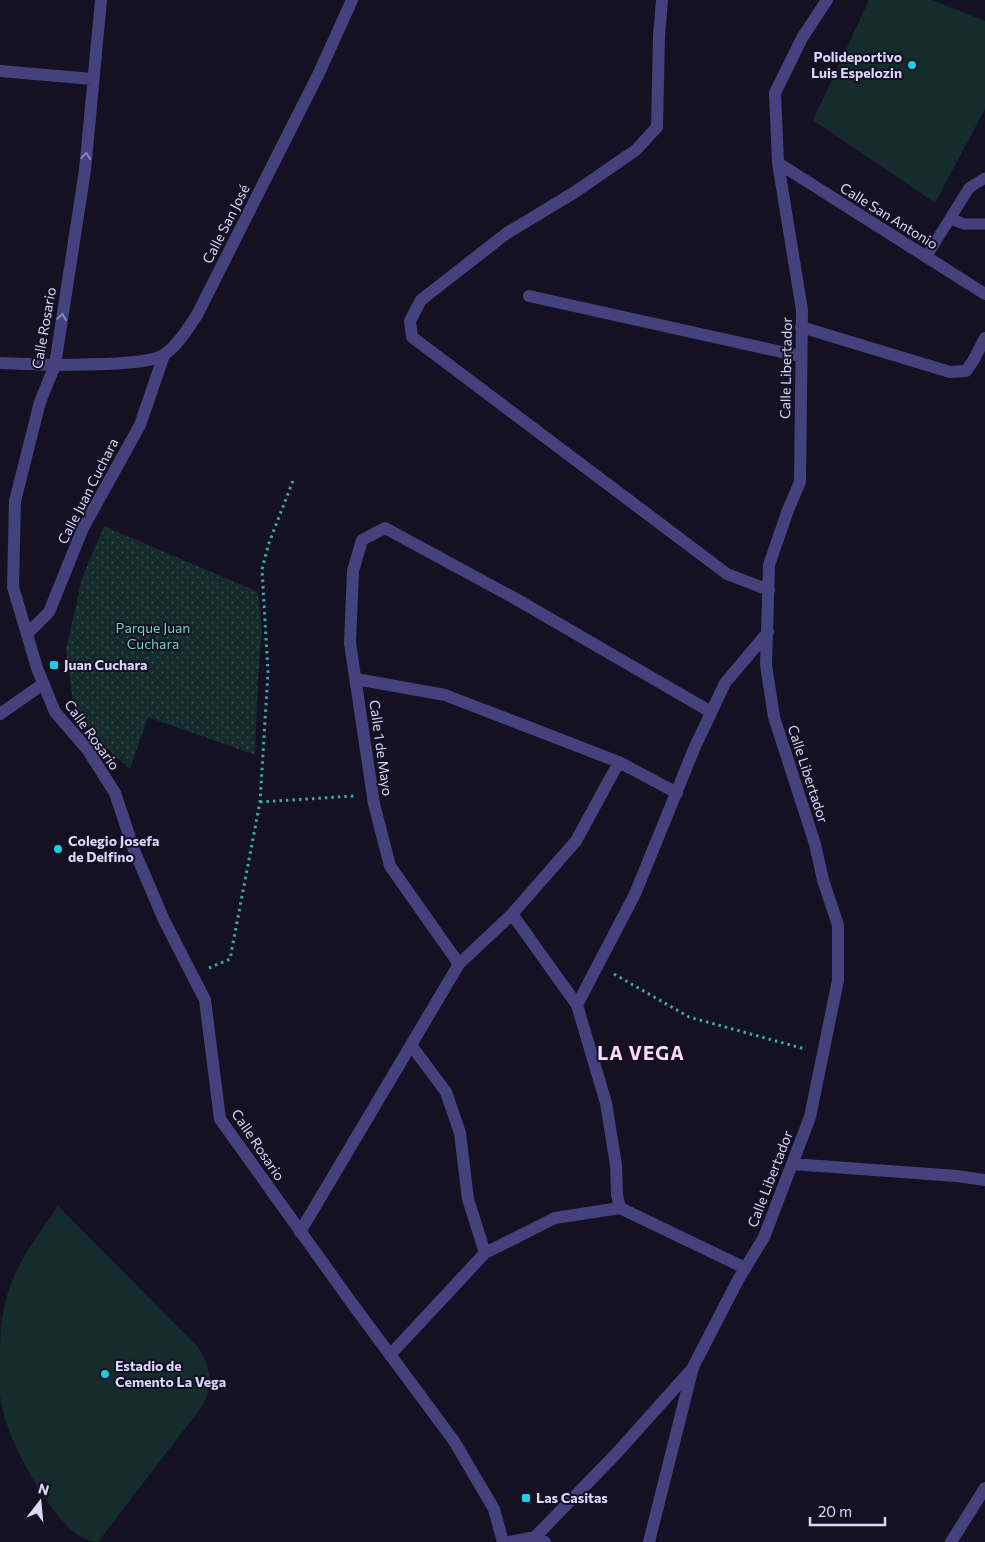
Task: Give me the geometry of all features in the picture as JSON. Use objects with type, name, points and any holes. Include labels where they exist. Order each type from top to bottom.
[{"type":"street","name":"Calle Rosario","points":[[101,0],[85,170],[55,365],[40,402],[15,501],[13,587],[54,712],[88,748],[116,793],[134,850],[164,920],[205,1000],[220,1119],[300,1232],[454,1441],[494,1509],[503,1542]]},
{"type":"street","name":"Calle San José","points":[[164,355],[178,341],[197,315],[319,73],[352,0]]},
{"type":"street","points":[[662,0],[659,36],[657,127],[636,150],[575,192],[507,233],[421,300],[410,322],[412,337],[727,574],[769,590]]},
{"type":"street","name":"Calle Libertador","points":[[649,1542],[694,1367],[745,1268],[764,1237],[810,1117],[838,980],[838,925],[823,880],[812,835],[774,717],[766,665],[769,566],[788,510],[800,482],[802,310],[778,163],[775,94],[802,38],[827,0]]},
{"type":"street","points":[[0,71],[93,79]]},
{"type":"street","name":"Calle San Antonio","points":[[778,163],[985,294]]},
{"type":"street","points":[[529,296],[800,356]]},
{"type":"street","points":[[801,327],[950,372],[966,371],[985,338]]},
{"type":"street","points":[[0,362],[55,365],[141,362],[164,355]]},
{"type":"street","name":"Calle Juan Cuchara","points":[[27,634],[49,612],[83,528],[140,425],[164,355]]},
{"type":"street","name":"Calle 1 de Mayo","points":[[459,964],[390,866],[373,795],[350,643],[353,572],[362,540],[385,528],[516,599],[711,712]]},
{"type":"street","points":[[577,1005],[636,894],[676,793],[724,683],[768,632]]},
{"type":"street","points":[[356,679],[445,695],[619,762],[676,793]]},
{"type":"street","points":[[0,714],[44,684]]},
{"type":"street","points":[[300,1232],[459,964],[512,914],[576,841],[619,762]]},
{"type":"street","points":[[512,914],[577,1005],[606,1104],[616,1165],[617,1195],[620,1208]]},
{"type":"street","points":[[411,1045],[446,1092],[460,1133],[468,1199],[485,1253]]},
{"type":"street","points":[[792,1164],[957,1176],[985,1180]]},
{"type":"street","points":[[390,1355],[485,1253],[556,1218],[620,1208],[745,1268]]},
{"type":"street","points":[[510,1542],[540,1540],[694,1367]]},
{"type":"street","points":[[951,1542],[985,1488]]},
{"type":"lane","points":[[926,257],[969,188],[985,178]]},
{"type":"lane","points":[[951,219],[964,224],[985,224]]},
{"type":"path","points":[[192,976],[230,959],[260,802],[268,672],[262,570],[269,543],[294,478]]},
{"type":"path","points":[[260,802],[373,795]]},
{"type":"path","points":[[599,965],[689,1017],[823,1054]]},
{"type":"green space","name":"Polideportivo Luis Espelozin","points":[[869,0],[932,0],[985,21],[985,109],[935,203],[813,120]]},
{"type":"green space","name":"Parque Juan Cuchara","points":[[104,526],[258,592],[262,628],[255,755],[148,717],[130,769],[90,730],[73,701],[66,650],[82,578]]},
{"type":"green space","name":"Estadio de Cemento La Vega","points":[[58,1206],[198,1347],[206,1361],[209,1376],[208,1390],[203,1405],[98,1542],[82,1538],[75,1533],[61,1519],[45,1498],[16,1448],[5,1420],[0,1394],[1,1327],[9,1290],[33,1242]]},
{"type":"place","name":"Polideportivo Luis Espelozin","points":[[912,65]]},
{"type":"place","name":"Juan Cuchara","points":[[54,665]]},
{"type":"place","name":"Colegio Josefa de Delfino","points":[[58,849]]},
{"type":"place","name":"Estadio de Cemento La Vega","points":[[105,1374]]},
{"type":"place","name":"Las Casitas","points":[[526,1498]]},
{"type":"district","name":"LA VEGA","points":[[641,1053]]}]
